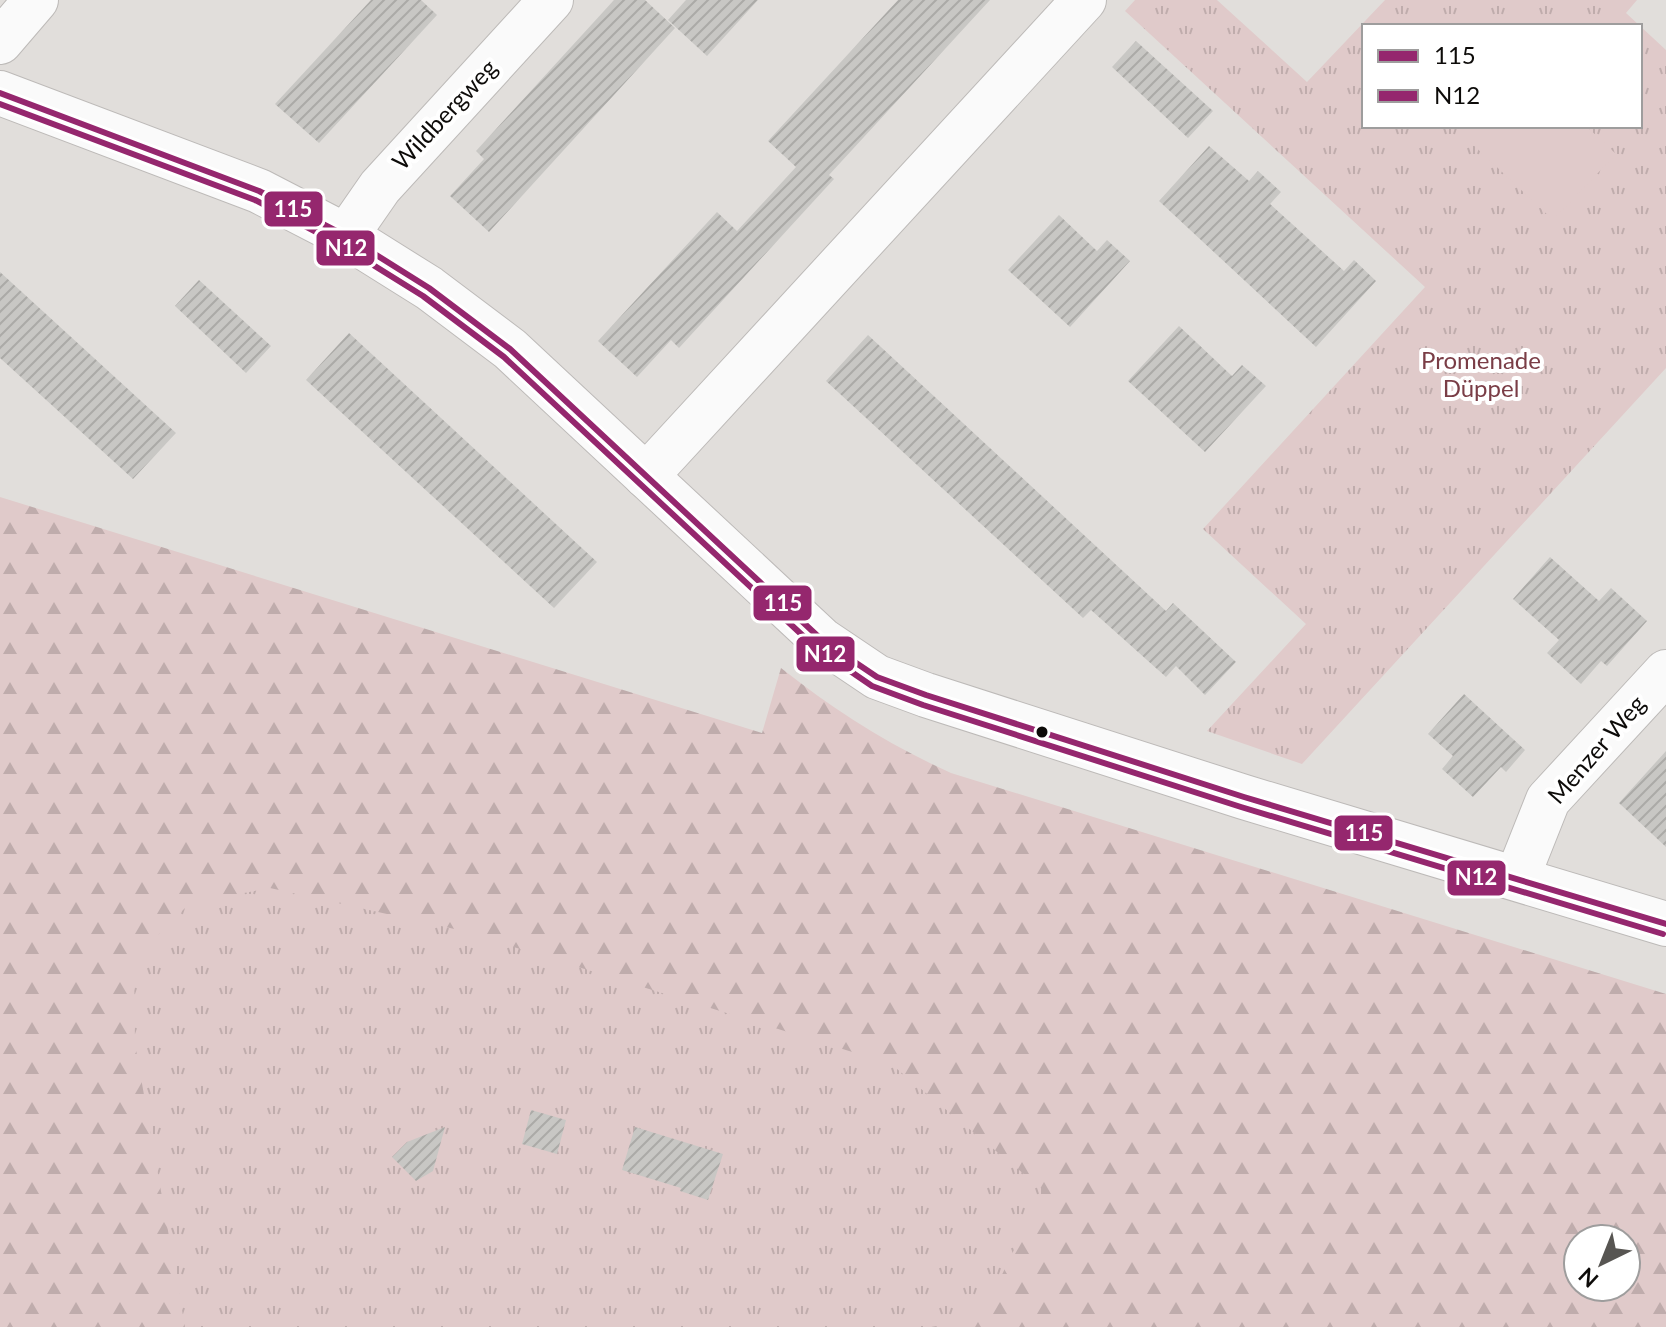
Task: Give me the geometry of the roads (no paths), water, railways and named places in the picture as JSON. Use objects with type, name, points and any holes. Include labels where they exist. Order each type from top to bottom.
[{"type":"street","points":[[0,42],[36,0]]},
{"type":"street","name":"Wildbergweg","points":[[346,236],[380,187],[551,0]]},
{"type":"street","points":[[646,476],[1084,0]]},
{"type":"street","points":[[0,93],[259,191],[346,236],[429,288],[510,349],[822,640],[877,677],[1244,797],[1666,924]]},
{"type":"street","name":"Menzer Weg","points":[[1517,878],[1548,800],[1666,672]]},
{"type":"park label","name":"Promenade Düppel","points":[[1481,375]]}]
